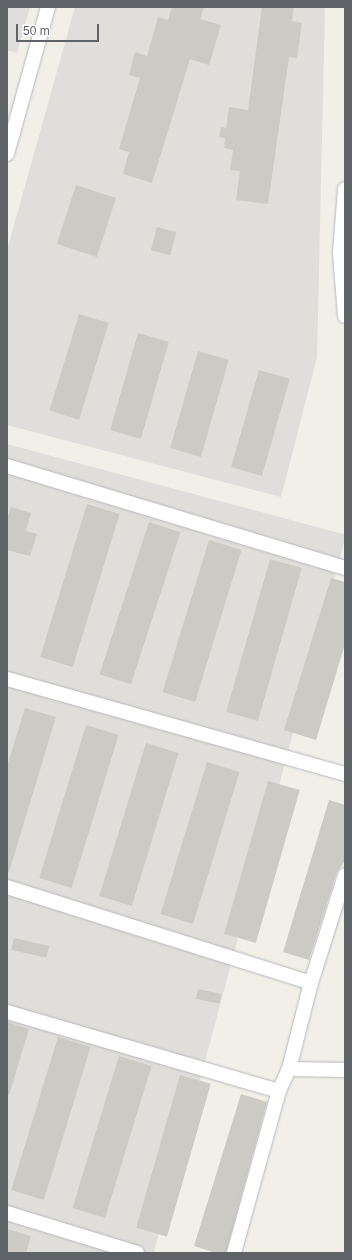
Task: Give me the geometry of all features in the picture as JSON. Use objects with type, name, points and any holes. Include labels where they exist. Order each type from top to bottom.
[{"type":"lane","points":[[7,154],[48,7]]},
{"type":"lane","points":[[345,189],[340,253],[345,316]]},
{"type":"lane","points":[[7,466],[345,568]]},
{"type":"lane","points":[[7,679],[345,774]]},
{"type":"lane","points":[[234,1253],[279,1091],[288,1069],[311,983],[345,874]]},
{"type":"lane","points":[[7,887],[311,983]]},
{"type":"lane","points":[[7,1012],[279,1091]]},
{"type":"lane","points":[[288,1069],[345,1070]]},
{"type":"lane","points":[[7,1213],[137,1253]]},
{"type":"shaded area","points":[[7,7],[30,7],[17,53],[7,50]]},
{"type":"shaded area","points":[[75,7],[325,7],[317,357],[281,497],[7,425],[7,250]]},
{"type":"shaded area","points":[[7,444],[345,535],[154,1253],[7,1253]]},
{"type":"building","points":[[172,7],[204,7],[200,19],[221,25],[209,65],[190,59],[152,183],[123,174],[129,152],[119,149],[140,78],[129,75],[135,52],[147,56],[158,17],[168,20]]},
{"type":"building","points":[[262,7],[294,7],[292,21],[302,23],[297,58],[289,57],[268,204],[236,200],[240,171],[230,170],[233,150],[224,148],[225,138],[219,137],[221,127],[226,128],[229,107],[248,110]]},
{"type":"building","points":[[76,185],[116,198],[97,257],[57,244]]},
{"type":"building","points":[[157,227],[176,232],[170,255],[151,250]]},
{"type":"building","points":[[79,314],[109,323],[79,420],[49,411]]},
{"type":"building","points":[[138,333],[169,342],[141,439],[110,430]]},
{"type":"building","points":[[198,351],[229,360],[201,457],[170,448]]},
{"type":"building","points":[[259,370],[290,379],[262,476],[231,467]]},
{"type":"building","points":[[87,504],[120,514],[73,667],[40,657]]},
{"type":"building","points":[[11,507],[31,513],[26,531],[37,534],[30,556],[7,550],[7,519]]},
{"type":"building","points":[[149,522],[180,532],[131,684],[100,674]]},
{"type":"building","points":[[209,540],[242,550],[195,702],[163,692]]},
{"type":"building","points":[[270,559],[302,568],[258,721],[226,712]]},
{"type":"building","points":[[331,578],[345,582],[345,644],[316,740],[284,730]]},
{"type":"building","points":[[25,708],[56,717],[9,872],[7,871],[7,766]]},
{"type":"building","points":[[86,725],[119,735],[72,888],[39,878]]},
{"type":"building","points":[[146,743],[179,753],[132,906],[99,896]]},
{"type":"building","points":[[207,762],[240,772],[193,924],[161,914]]},
{"type":"building","points":[[268,781],[300,790],[256,943],[224,934]]},
{"type":"building","points":[[329,800],[345,805],[345,861],[337,872],[309,960],[283,952]]},
{"type":"building","points":[[14,938],[49,946],[46,958],[11,950]]},
{"type":"building","points":[[198,989],[221,994],[219,1004],[196,999]]},
{"type":"building","points":[[7,1022],[29,1029],[9,1095],[7,1095]]},
{"type":"building","points":[[58,1037],[91,1047],[44,1200],[11,1190]]},
{"type":"building","points":[[119,1056],[152,1066],[105,1218],[73,1208]]},
{"type":"building","points":[[180,1075],[211,1084],[167,1237],[136,1228]]},
{"type":"building","points":[[241,1094],[267,1102],[226,1253],[216,1253],[194,1246]]},
{"type":"building","points":[[7,1229],[31,1236],[26,1253],[7,1253]]}]
